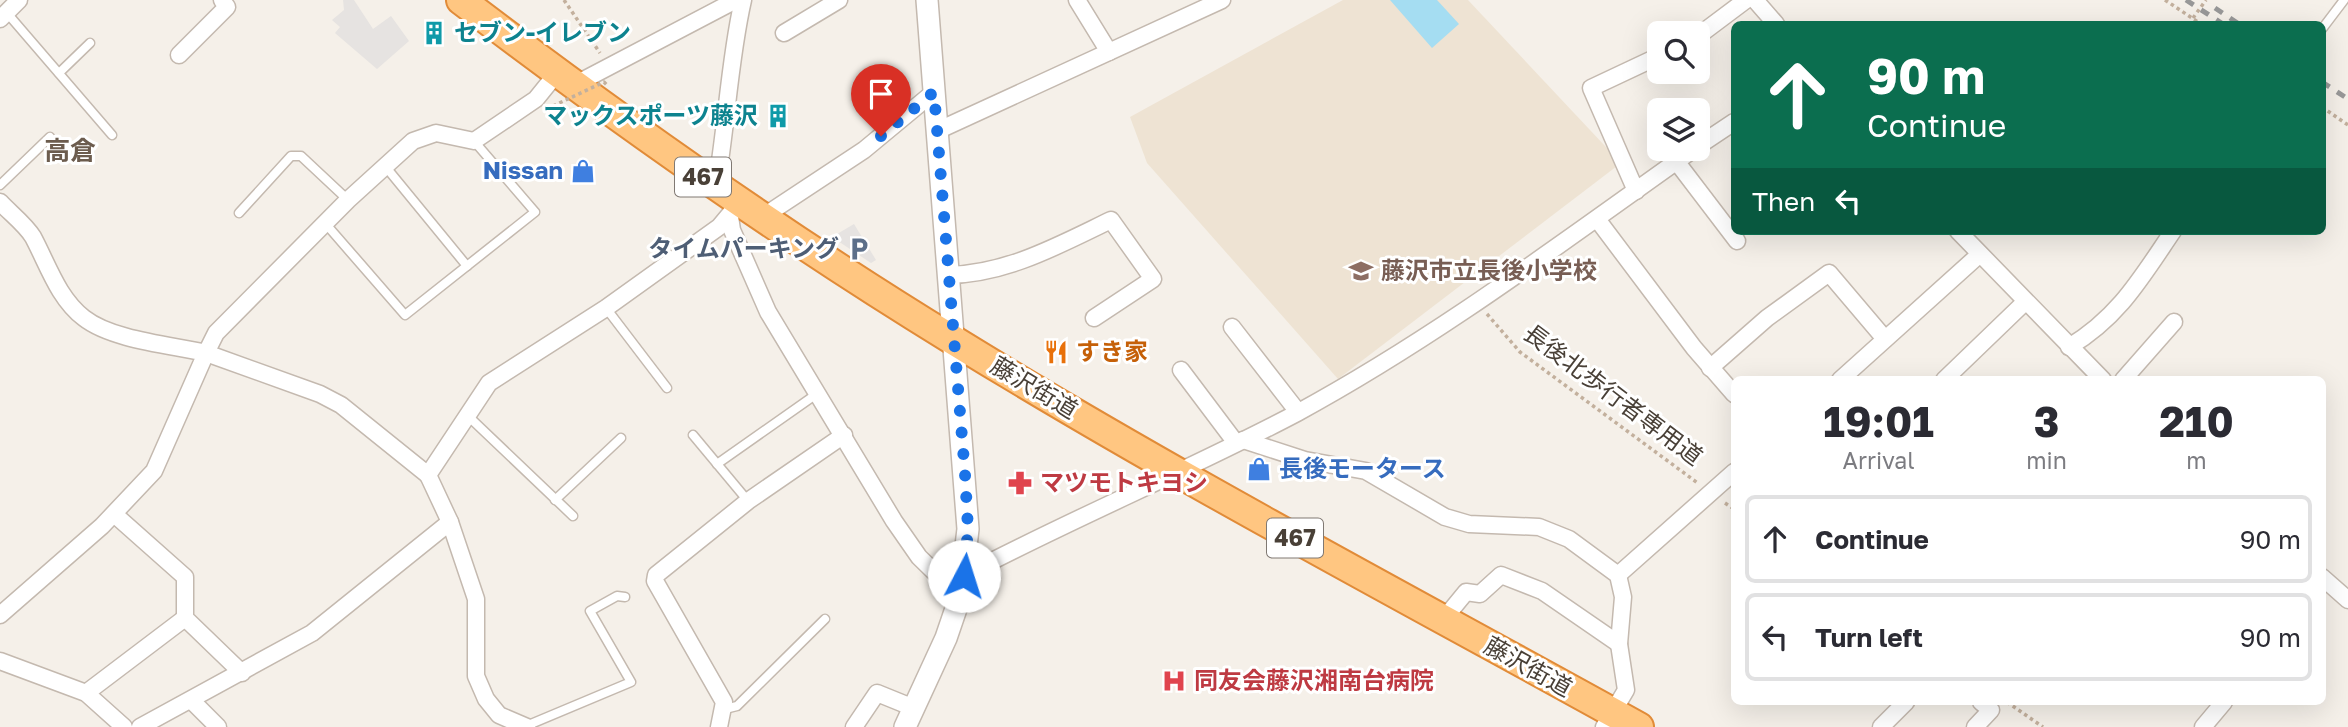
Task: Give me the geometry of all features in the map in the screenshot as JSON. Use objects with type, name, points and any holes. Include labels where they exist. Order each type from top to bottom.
[{"type":"highway","name":"藤沢街道","points":[[461,0],[565,79],[716,187],[743,212],[1176,472],[1443,620],[1609,720],[1639,727]]},
{"type":"street","points":[[3,15],[19,0]]},
{"type":"street","points":[[179,55],[227,7],[222,0]]},
{"type":"street","points":[[0,615],[114,514],[154,471],[216,333],[348,200],[413,141],[436,133],[474,141],[565,79],[609,66],[736,0]]},
{"type":"street","points":[[716,187],[726,127],[734,39],[743,0]]},
{"type":"street","points":[[784,33],[839,0]]},
{"type":"street","points":[[854,727],[877,693],[909,717],[946,638],[962,586],[968,529],[927,0]]},
{"type":"street","points":[[1077,0],[1109,52]]},
{"type":"street","points":[[939,130],[1222,0]]},
{"type":"street","points":[[1710,30],[1757,2],[1773,21]]},
{"type":"street","points":[[1636,191],[1591,88],[1647,62]]},
{"type":"street","points":[[428,475],[489,383],[606,308],[743,212],[864,150],[934,92]]},
{"type":"street","points":[[1710,138],[1731,124]]},
{"type":"street","points":[[962,586],[1052,529],[1240,442],[1298,412],[1411,345],[1597,219],[1676,161],[1731,233]]},
{"type":"street","points":[[0,202],[31,234],[52,278],[73,309],[86,320],[106,331],[206,353],[320,394],[341,405],[428,475],[450,522],[476,599],[476,676],[486,699],[499,715],[526,727]]},
{"type":"street","points":[[743,212],[732,230],[768,312],[919,557],[962,586]]},
{"type":"street","points":[[1597,219],[1710,368],[1731,391]]},
{"type":"street","points":[[948,275],[971,275],[1026,260],[1111,220],[1153,279],[1094,318]]},
{"type":"street","points":[[1732,235],[1737,241]]},
{"type":"street","points":[[1962,235],[2099,376]]},
{"type":"street","points":[[2069,347],[2097,330],[2132,291],[2170,235]]},
{"type":"street","points":[[1849,376],[1980,254]]},
{"type":"street","points":[[1710,368],[1767,318],[1829,273],[1885,340]]},
{"type":"street","points":[[1948,376],[2025,302]]},
{"type":"street","points":[[2127,376],[2174,323]]},
{"type":"street","points":[[1232,327],[1298,412]]},
{"type":"street","points":[[1181,370],[1240,442],[1305,460],[1366,471],[1445,517],[1469,524],[1539,527],[1569,539],[1618,575],[1623,597],[1619,644],[1626,690],[1609,720]]},
{"type":"street","points":[[719,727],[725,709],[724,702],[654,581],[656,575],[748,501],[844,435]]},
{"type":"street","points":[[1618,575],[1731,475]]},
{"type":"street","points":[[114,514],[185,577],[185,618],[242,673]]},
{"type":"street","points":[[140,727],[312,633],[450,522]]},
{"type":"street","points":[[1443,620],[1466,592],[1480,594],[1501,575],[1542,591],[1619,644]]},
{"type":"street","points":[[2326,583],[2348,600]]},
{"type":"street","points":[[86,693],[185,618]]},
{"type":"street","points":[[0,661],[86,693],[124,727]]},
{"type":"street","points":[[191,700],[218,727]]},
{"type":"street","points":[[1881,727],[1903,705]]},
{"type":"street","points":[[1975,727],[1991,710],[1984,705]]},
{"type":"street","points":[[2203,727],[2221,705]]},
{"type":"lane","points":[[2326,24],[2344,0]]},
{"type":"lane","points":[[3,15],[59,73],[112,135]]},
{"type":"lane","points":[[59,73],[90,43]]},
{"type":"lane","points":[[0,186],[50,137]]},
{"type":"lane","points":[[326,223],[405,315],[535,212],[474,141]]},
{"type":"lane","points":[[239,213],[291,156],[301,156],[348,200]]},
{"type":"lane","points":[[385,166],[467,266]]},
{"type":"lane","points":[[606,308],[667,388]]},
{"type":"lane","points":[[717,464],[818,393]]},
{"type":"lane","points":[[467,415],[573,516]]},
{"type":"lane","points":[[693,435],[748,501]]},
{"type":"lane","points":[[555,500],[621,438]]},
{"type":"lane","points":[[526,727],[631,682],[590,611],[617,596],[625,597]]},
{"type":"lane","points":[[725,709],[737,706],[825,619]]},
{"type":"path","points":[[564,0],[609,66]]},
{"type":"path","points":[[2165,0],[2196,21]]},
{"type":"path","points":[[2193,19],[2206,0]]},
{"type":"path","points":[[553,106],[604,82],[607,85]]},
{"type":"path","points":[[2326,110],[2348,125]]},
{"type":"path","name":"長後北歩行者専用道","points":[[1476,302],[1520,352],[1731,507]]},
{"type":"path","points":[[2011,705],[2043,727]]},
{"type":"shaded area","points":[[343,0],[354,0],[373,29],[391,16],[409,41],[377,69],[335,33],[340,27],[332,20],[344,10]]},
{"type":"shaded area","name":"藤沢市立長後小学校","points":[[1343,0],[1468,0],[1621,163],[1338,379],[1147,163],[1130,117]]},
{"type":"shaded area","name":"タイムパーキング","points":[[854,224],[876,260],[871,263],[832,237]]},
{"type":"water","points":[[1390,0],[1437,0],[1459,24],[1432,48]]},
{"type":"railway","points":[[2186,0],[2218,21]]},
{"type":"railway","points":[[2215,8],[2234,21]]},
{"type":"railway","points":[[2326,85],[2348,99]]},
{"type":"place","name":"セブン-イレブン","points":[[434,33]]},
{"type":"place","name":"マックスポーツ藤沢","points":[[778,116]]},
{"type":"place","name":"Nissan","points":[[583,171]]},
{"type":"place","name":"タイムパーキング","points":[[859,249]]},
{"type":"place","name":"藤沢市立長後小学校","points":[[1361,271]]},
{"type":"place","name":"すき家","points":[[1056,352]]},
{"type":"place","name":"長後モータース","points":[[1259,469]]},
{"type":"place","name":"マツモトキヨシ","points":[[1020,483]]},
{"type":"place","name":"同友会藤沢湘南台病院","points":[[1174,681]]},
{"type":"district","name":"高倉","points":[[70,151]]},
{"type":"route","points":[[881,136],[934,92],[965,474],[968,529],[964,576]]}]
